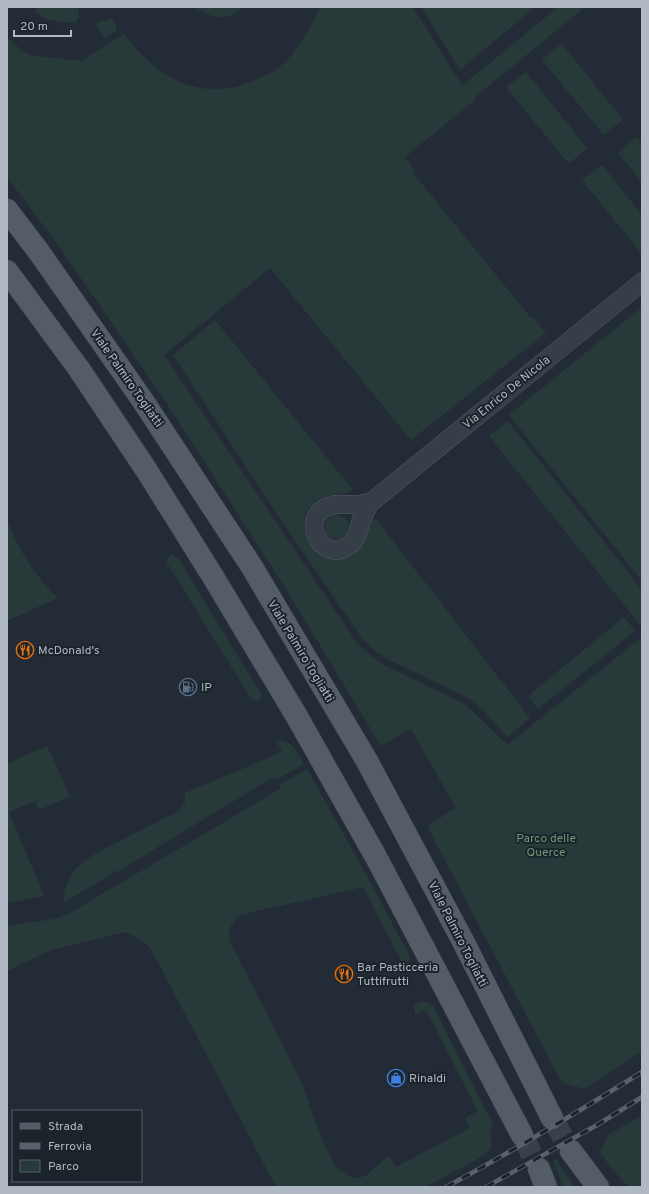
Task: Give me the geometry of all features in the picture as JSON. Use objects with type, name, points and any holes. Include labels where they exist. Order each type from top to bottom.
[{"type":"main road","name":"Viale Palmiro Togliatti","points":[[7,210],[39,252],[143,401],[252,567],[367,761],[464,943],[552,1118]]},
{"type":"main road","points":[[7,271],[79,369],[147,471],[212,574],[296,715],[376,857],[522,1135]]},
{"type":"main road","points":[[571,1151],[598,1187]]},
{"type":"street","name":"Via Enrico De Nicola","points":[[370,503],[642,282]]},
{"type":"green space","points":[[37,7],[78,7],[79,18],[75,23],[46,19],[34,11]]},
{"type":"green space","points":[[195,7],[242,7],[231,15],[219,17],[207,14]]},
{"type":"green space","name":"Parco delle Querce","points":[[320,7],[413,7],[463,85],[558,7],[585,7],[405,157],[415,171],[413,173],[531,318],[533,317],[546,333],[411,440],[270,268],[164,355],[357,643],[371,656],[384,665],[466,705],[507,745],[642,637],[642,1051],[585,1089],[562,1083],[427,826],[456,808],[411,729],[381,746],[291,597],[168,405],[61,249],[7,177],[7,37],[22,51],[30,55],[81,61],[124,34],[137,50],[166,74],[199,88],[216,89],[235,87],[255,80],[269,74],[281,66],[302,41]]},
{"type":"green space","points":[[421,7],[535,7],[460,70]]},
{"type":"green space","points":[[113,18],[117,31],[104,38],[97,26],[98,22]]},
{"type":"green space","points":[[561,43],[623,120],[604,135],[542,60]]},
{"type":"green space","points":[[526,72],[587,148],[569,164],[506,87]]},
{"type":"green space","points":[[637,137],[642,143],[642,182],[618,153]]},
{"type":"green space","points":[[602,165],[642,215],[642,254],[582,180]]},
{"type":"green space","points":[[642,307],[642,581],[509,415]]},
{"type":"green space","points":[[215,320],[352,489],[349,492],[322,498],[310,507],[305,518],[304,529],[308,540],[315,549],[324,555],[335,558],[346,557],[356,551],[363,542],[371,520],[376,519],[530,718],[507,737],[475,703],[464,696],[387,659],[374,650],[361,637],[271,505],[173,355]]},
{"type":"green space","points":[[508,421],[642,590],[641,626],[489,436]]},
{"type":"green space","points":[[332,515],[342,515],[349,522],[349,532],[342,539],[332,539],[325,532],[325,522]]},
{"type":"green space","points":[[7,518],[16,541],[34,571],[58,598],[7,621]]},
{"type":"green space","points":[[172,555],[179,559],[262,696],[259,701],[252,700],[167,563],[167,559]]},
{"type":"green space","points":[[624,617],[635,631],[538,709],[528,696]]},
{"type":"green space","points":[[276,740],[290,744],[296,750],[304,764],[278,779],[270,779],[117,872],[114,871],[65,902],[64,897],[68,881],[74,871],[85,861],[102,850],[179,811],[185,803],[185,793],[282,752]]},
{"type":"green space","points":[[47,746],[70,796],[39,810],[35,801],[9,812],[44,896],[21,901],[7,901],[7,764]]},
{"type":"green space","points":[[307,769],[371,883],[409,955],[408,965],[401,971],[393,969],[390,966],[401,960],[363,887],[240,915],[231,926],[229,940],[302,1083],[314,1119],[331,1159],[336,1168],[350,1177],[359,1178],[367,1175],[388,1156],[396,1167],[470,1128],[465,1118],[478,1111],[426,1010],[415,1015],[414,1008],[417,1003],[424,1002],[433,1006],[493,1125],[489,1129],[491,1135],[491,1147],[486,1153],[471,1163],[425,1187],[276,1187],[150,947],[126,932],[51,950],[7,971],[7,926],[54,919],[70,913],[280,789],[281,784]]},
{"type":"green space","points":[[642,1115],[642,1187],[629,1187],[612,1169],[600,1152],[608,1135]]},
{"type":"green space","points":[[557,1159],[562,1169],[575,1187],[563,1187],[553,1161]]},
{"type":"tunnel","points":[[552,1118],[571,1151]]},
{"type":"tunnel","points":[[522,1135],[539,1169]]},
{"type":"railway","points":[[446,1187],[545,1131],[642,1072]]},
{"type":"railway","points":[[486,1187],[597,1125],[642,1097]]},
{"type":"place","name":"McDonald's","points":[[25,650]]},
{"type":"place","name":"IP","points":[[188,687]]},
{"type":"place","name":"Bar Pasticceria Tuttifrutti","points":[[344,974]]},
{"type":"place","name":"Rinaldi","points":[[396,1078]]}]
